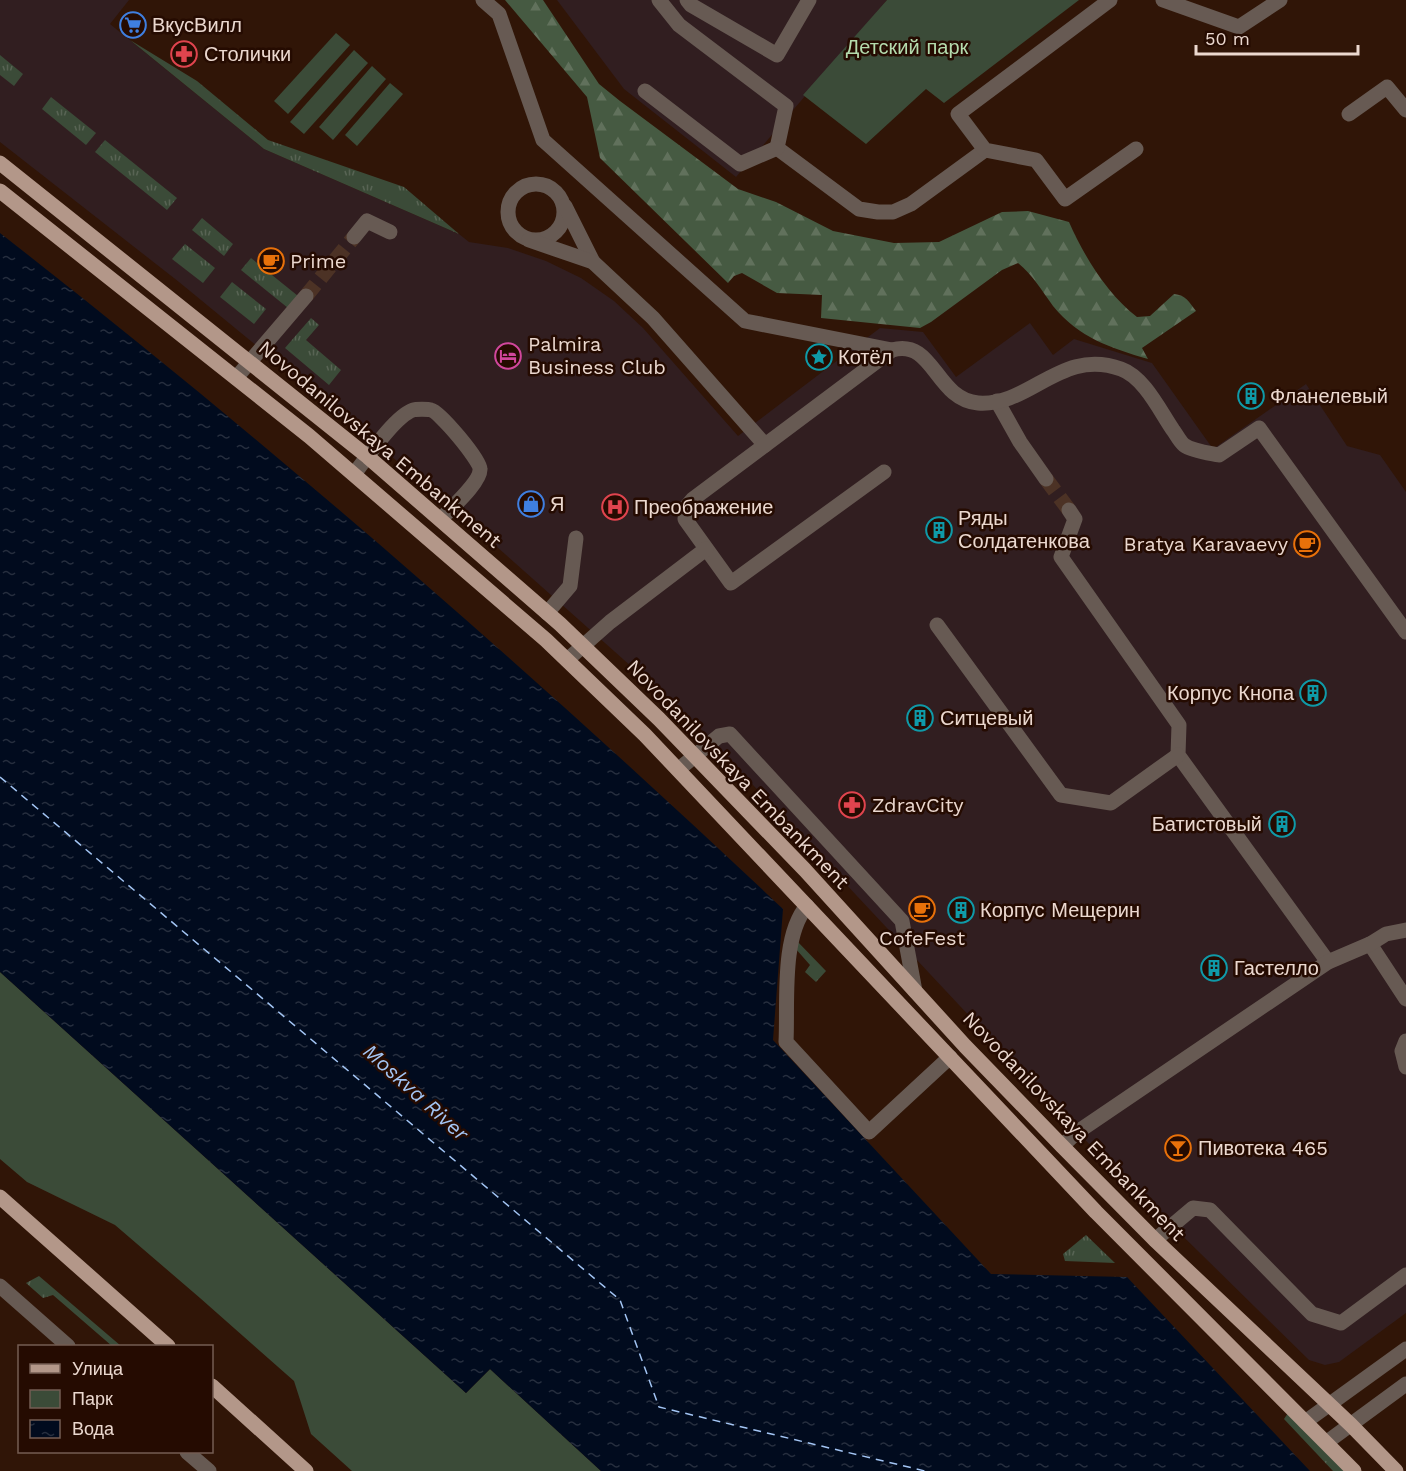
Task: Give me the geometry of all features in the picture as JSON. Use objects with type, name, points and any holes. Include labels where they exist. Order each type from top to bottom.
[{"type":"main road","name":"Novodanilovskaya Embankment","points":[[0,163],[369,456],[547,613],[695,756],[805,870],[915,992],[1155,1240],[1351,1425],[1396,1471]]},
{"type":"main road","name":"Novodanilovskaya Embankment","points":[[0,191],[354,474],[567,660],[679,769],[1096,1212],[1354,1471]]},
{"type":"main road","points":[[0,1197],[166,1345]]},
{"type":"main road","points":[[213,1387],[306,1471]]},
{"type":"street","points":[[483,0],[499,14],[543,140],[745,321],[892,350],[911,347],[919,352],[944,385],[957,396],[978,403],[997,401],[1071,366],[1104,365],[1122,369],[1138,380],[1184,446],[1219,455],[1258,428],[1406,632]]},
{"type":"street","points":[[659,0],[679,25],[786,106],[777,148]]},
{"type":"street","points":[[687,0],[691,5],[777,55],[809,0]]},
{"type":"street","points":[[1110,0],[958,114],[985,150],[1036,160],[1065,199],[1136,149]]},
{"type":"street","points":[[1163,0],[1239,27],[1280,0]]},
{"type":"street","points":[[1349,114],[1387,87],[1406,110]]},
{"type":"street","points":[[645,91],[740,164],[777,148]]},
{"type":"street","points":[[777,148],[859,208],[878,212],[893,212],[911,204],[985,150]]},
{"type":"street","points":[[593,262],[518,234],[510,224],[507,212],[510,200],[519,190],[537,185],[554,190],[593,262],[653,318],[765,445]]},
{"type":"street","points":[[529,240],[542,240],[553,235],[561,225],[564,213],[562,201]]},
{"type":"street","points":[[354,237],[367,221],[390,232]]},
{"type":"street","points":[[236,378],[306,296]]},
{"type":"street","points":[[884,472],[730,583],[685,519],[687,506],[892,350]]},
{"type":"street","points":[[997,401],[1020,442],[1046,479]]},
{"type":"street","points":[[354,474],[402,417],[413,410],[431,410],[440,416],[478,461],[481,470],[477,480],[441,519]]},
{"type":"street","points":[[1069,510],[1075,519],[1061,557],[1179,725],[1178,755],[1328,962]]},
{"type":"street","points":[[547,613],[570,586],[576,538]]},
{"type":"street","points":[[567,660],[610,622],[706,549]]},
{"type":"street","points":[[937,625],[1061,795],[1111,803],[1178,755]]},
{"type":"street","points":[[679,769],[719,736],[730,734],[902,921],[915,992]]},
{"type":"street","points":[[807,906],[796,919],[791,939],[786,1042],[869,1132],[950,1057]]},
{"type":"street","points":[[1062,1146],[1076,1133],[1328,962],[1370,944],[1386,934],[1406,930]]},
{"type":"street","points":[[1370,944],[1406,999]]},
{"type":"street","points":[[1406,1041],[1402,1051],[1406,1066]]},
{"type":"street","points":[[1155,1240],[1193,1208],[1210,1210],[1312,1314],[1341,1323],[1406,1275]]},
{"type":"street","points":[[0,1286],[66,1345]]},
{"type":"street","points":[[1305,1422],[1406,1349]]},
{"type":"street","points":[[1327,1442],[1406,1384]]},
{"type":"street","points":[[188,1453],[209,1471]]},
{"type":"shaded area","points":[[0,0],[129,0],[110,24],[264,149],[459,234],[469,242],[508,248],[546,261],[581,278],[614,301],[643,328],[738,436],[880,328],[923,332],[956,377],[1030,323],[1053,355],[1074,339],[1152,363],[1213,449],[1306,384],[1347,446],[1380,455],[1406,492],[1406,1313],[1339,1362],[1325,1365],[1309,1360],[1091,1146],[696,724],[442,498],[179,282],[0,142]]},
{"type":"shaded area","points":[[557,0],[887,0],[736,177],[624,89]]},
{"type":"green space","points":[[505,0],[543,0],[599,84],[738,189],[776,202],[833,231],[894,243],[939,242],[1002,212],[1028,211],[1069,222],[1097,274],[1126,308],[1137,317],[1150,316],[1174,294],[1184,297],[1196,311],[1142,348],[1148,359],[1109,346],[1074,326],[1053,306],[1033,278],[1018,263],[1002,270],[920,328],[821,318],[822,295],[777,293],[742,273],[734,276],[728,283],[600,158],[587,97]]},
{"type":"green space","name":"Детский парк","points":[[887,0],[1079,0],[944,103],[926,89],[866,144],[803,95]]},
{"type":"green space","points":[[336,33],[350,45],[288,114],[274,101]]},
{"type":"green space","points":[[130,40],[197,81],[268,140],[404,187],[459,234],[264,149]]},
{"type":"green space","points":[[354,50],[368,63],[304,134],[290,122]]},
{"type":"green space","points":[[0,55],[23,74],[14,86],[0,75]]},
{"type":"green space","points":[[372,66],[386,79],[333,140],[319,127]]},
{"type":"green space","points":[[390,83],[403,94],[357,146],[345,135]]},
{"type":"green space","points":[[51,97],[96,133],[86,145],[42,109]]},
{"type":"green space","points":[[105,140],[177,198],[167,210],[95,152]]},
{"type":"green space","points":[[202,218],[233,244],[224,256],[192,230]]},
{"type":"green space","points":[[185,244],[215,268],[203,283],[172,259]]},
{"type":"green space","points":[[251,258],[298,296],[288,308],[241,270]]},
{"type":"green space","points":[[232,282],[266,309],[254,324],[220,297]]},
{"type":"green space","points":[[311,318],[319,325],[306,340],[341,370],[329,385],[285,348]]},
{"type":"green space","points":[[795,939],[826,971],[816,982],[805,972],[810,965],[795,948]]},
{"type":"green space","points":[[0,972],[466,1393],[490,1369],[601,1471],[352,1471],[311,1434],[294,1381],[115,1225],[27,1182],[0,1159]]},
{"type":"green space","points":[[1086,1235],[1115,1263],[1065,1261],[1063,1254]]},
{"type":"green space","points":[[39,1276],[120,1345],[111,1345],[53,1295],[43,1298],[26,1283]]},
{"type":"green space","points":[[1288,1413],[1346,1471],[1333,1471],[1284,1419]]},
{"type":"water","name":"Moskva River","points":[[0,233],[202,395],[399,562],[593,733],[783,909],[773,1040],[991,1274],[1127,1277],[1310,1471],[601,1471],[490,1369],[466,1393],[0,972]]},
{"type":"ferry route","points":[[0,777],[620,1300],[659,1407],[925,1471]]},
{"type":"tunnel","points":[[306,296],[354,237]]},
{"type":"tunnel","points":[[1046,479],[1069,510]]},
{"type":"place","name":"ВкусВилл","points":[[133,25]]},
{"type":"place","name":"Столички","points":[[184,54]]},
{"type":"place","name":"Prime","points":[[271,261]]},
{"type":"place","name":"Palmira Business Club","points":[[508,356]]},
{"type":"place","name":"Котёл","points":[[819,357]]},
{"type":"place","name":"Фланелевый","points":[[1251,396]]},
{"type":"place","name":"Я","points":[[531,504]]},
{"type":"place","name":"Преображение","points":[[615,507]]},
{"type":"place","name":"Ряды Солдатенкова","points":[[939,530]]},
{"type":"place","name":"Bratya Karavaevy","points":[[1307,544]]},
{"type":"place","name":"Корпус Кнопа","points":[[1313,693]]},
{"type":"place","name":"Ситцевый","points":[[920,718]]},
{"type":"place","name":"ZdravCity","points":[[852,805]]},
{"type":"place","name":"Батистовый","points":[[1282,824]]},
{"type":"place","name":"CofeFest","points":[[922,909]]},
{"type":"place","name":"Корпус Мещерин","points":[[961,910]]},
{"type":"place","name":"Гастелло","points":[[1214,968]]},
{"type":"place","name":"Пивотека 465","points":[[1178,1148]]}]
